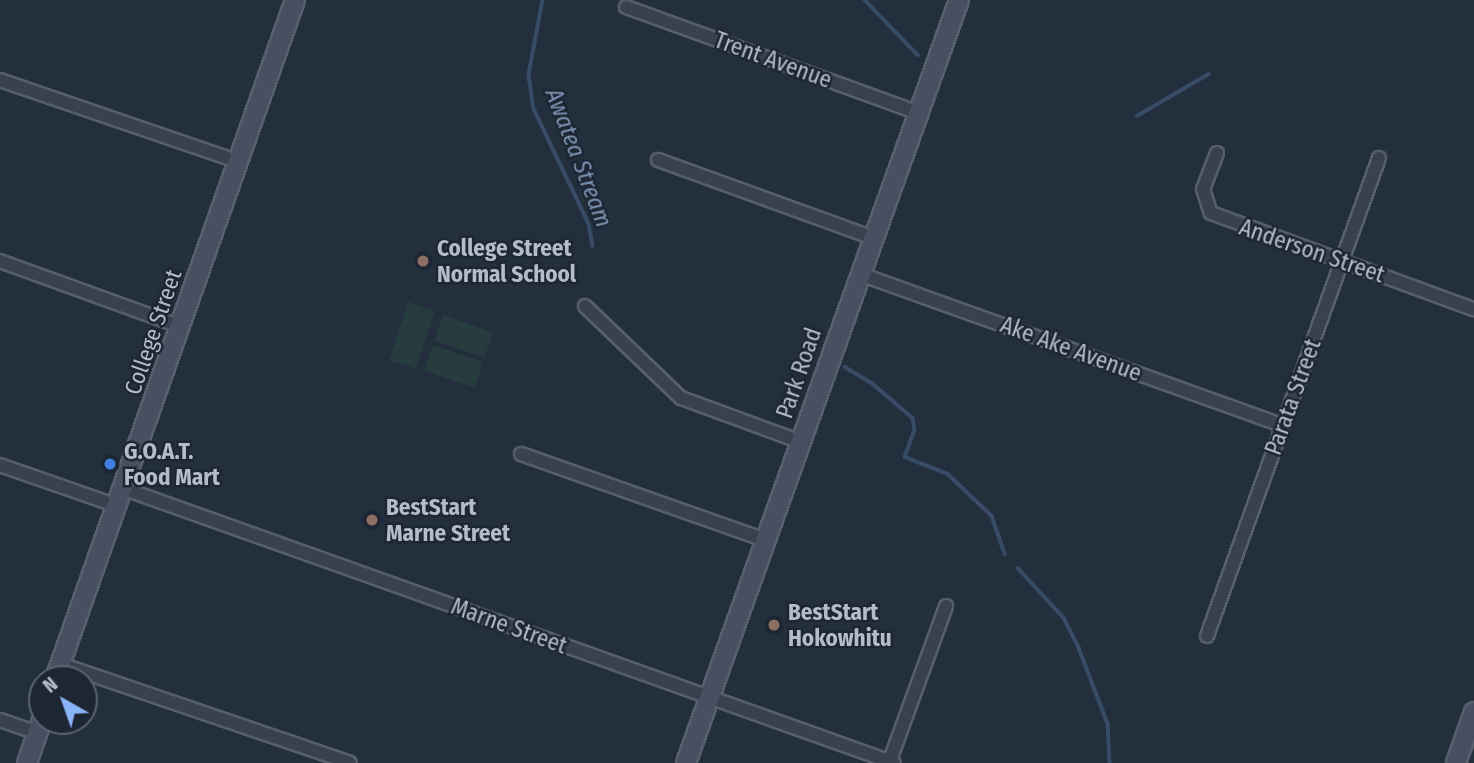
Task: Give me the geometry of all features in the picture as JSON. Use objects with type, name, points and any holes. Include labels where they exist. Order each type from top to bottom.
[{"type":"street","name":"College Street","points":[[59,665],[295,0]]},
{"type":"street","name":"Park Road","points":[[686,763],[959,0]]},
{"type":"street","name":"Trent Avenue","points":[[626,7],[919,113]]},
{"type":"street","points":[[0,80],[239,163]]},
{"type":"street","name":"Anderson Street","points":[[1217,153],[1203,190],[1211,213],[1474,309]]},
{"type":"street","name":"Parata Street","points":[[1207,636],[1379,158]]},
{"type":"street","points":[[658,160],[873,238]]},
{"type":"street","points":[[0,261],[180,326]]},
{"type":"street","name":"Ake Ake Avenue","points":[[860,274],[1282,425]]},
{"type":"street","points":[[585,306],[604,319],[681,398],[801,442]]},
{"type":"street","points":[[521,454],[765,540]]},
{"type":"street","name":"Marne Street","points":[[0,465],[121,497],[891,763]]},
{"type":"street","points":[[891,763],[946,606]]},
{"type":"street","points":[[98,684],[351,763]]},
{"type":"street","points":[[1456,763],[1474,712]]},
{"type":"street","points":[[0,720],[28,725]]},
{"type":"street","points":[[27,763],[37,735]]},
{"type":"green space","points":[[408,302],[435,311],[416,369],[389,360]]},
{"type":"green space","points":[[443,315],[493,332],[484,358],[434,341]]},
{"type":"green space","points":[[433,345],[483,362],[474,388],[424,371]]},
{"type":"waterway","name":"Awatea Stream","points":[[543,0],[529,75],[534,109],[589,224],[593,246]]},
{"type":"waterway","name":"Awatea Stream","points":[[865,0],[918,55]]},
{"type":"waterway","points":[[1137,116],[1209,74]]},
{"type":"waterway","name":"Awatea Stream","points":[[845,367],[873,384],[913,418],[915,430],[905,457],[948,474],[992,516],[1005,554]]},
{"type":"waterway","name":"Awatea Stream","points":[[1018,568],[1064,618],[1079,648],[1108,724],[1110,763]]},
{"type":"place","name":"College Street Normal School","points":[[423,261]]},
{"type":"place","name":"G.O.A.T. Food Mart","points":[[110,464]]},
{"type":"place","name":"BestStart Marne Street","points":[[372,520]]},
{"type":"place","name":"BestStart Hokowhitu","points":[[774,625]]}]
